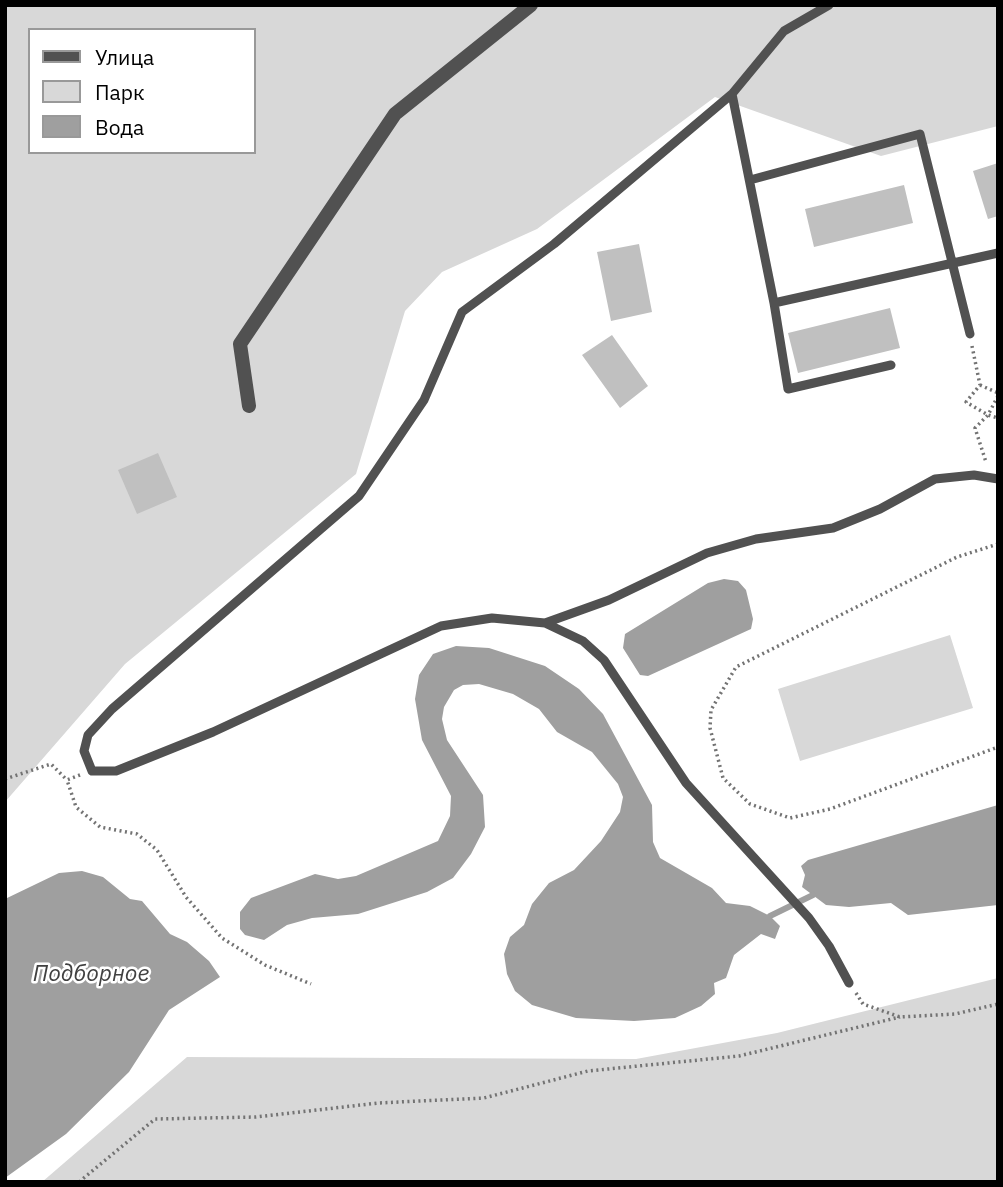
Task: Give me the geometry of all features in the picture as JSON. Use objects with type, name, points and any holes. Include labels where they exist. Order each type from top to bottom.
[{"type":"street","points":[[249,407],[240,344],[395,114],[531,5]]},
{"type":"lane","points":[[830,5],[785,30],[732,94],[554,244],[462,312],[424,400],[359,496],[111,709],[88,735],[84,751],[92,771],[116,771],[214,732],[440,626],[492,618],[545,623],[583,641],[604,660],[686,783],[809,918],[829,946],[849,983]]},
{"type":"lane","points":[[732,94],[774,303],[788,389],[891,365]]},
{"type":"lane","points":[[750,180],[920,134],[970,334]]},
{"type":"lane","points":[[774,303],[998,253]]},
{"type":"lane","points":[[545,623],[609,600],[708,553],[756,539],[833,527],[880,509],[935,479],[974,475],[998,479]]},
{"type":"path","points":[[970,334],[980,385]]},
{"type":"path","points":[[980,385],[998,394],[988,415],[975,428],[984,460],[991,464]]},
{"type":"path","points":[[980,385],[966,402],[998,418]]},
{"type":"path","points":[[998,544],[957,557],[736,667],[711,710],[710,728],[723,778],[750,804],[790,818],[830,809],[998,747]]},
{"type":"path","points":[[5,779],[51,764],[67,780],[76,807],[100,827],[137,834],[157,850],[186,897],[222,937],[265,965],[311,984]]},
{"type":"path","points":[[67,780],[92,771]]},
{"type":"path","points":[[849,983],[863,1003],[900,1017]]},
{"type":"path","points":[[79,1182],[155,1119],[256,1117],[378,1103],[484,1098],[588,1070],[739,1056],[900,1017],[956,1014],[998,1004]]},
{"type":"green space","points":[[5,5],[998,5],[998,126],[881,156],[715,97],[537,229],[442,272],[405,311],[356,474],[125,664],[5,802]]},
{"type":"green space","points":[[950,635],[973,708],[800,761],[778,689]]},
{"type":"green space","points":[[998,978],[998,1182],[42,1182],[187,1057],[636,1059],[777,1033]]},
{"type":"water","points":[[724,579],[738,581],[746,590],[753,619],[751,629],[648,676],[640,675],[623,648],[625,634],[708,583]]},
{"type":"water","points":[[456,646],[489,648],[545,666],[579,689],[603,714],[652,805],[653,842],[660,858],[712,888],[726,903],[750,906],[770,916],[780,926],[775,939],[761,934],[734,955],[726,978],[714,983],[715,994],[701,1006],[675,1018],[634,1021],[576,1018],[532,1005],[515,991],[507,974],[504,954],[510,937],[524,925],[532,904],[549,883],[574,870],[601,841],[620,812],[623,797],[618,784],[592,752],[557,732],[539,709],[513,694],[479,684],[463,685],[454,690],[444,707],[442,719],[447,740],[483,795],[485,827],[471,854],[453,878],[427,892],[358,914],[312,918],[287,925],[264,940],[245,935],[240,929],[240,912],[251,898],[315,874],[338,879],[356,876],[438,841],[450,816],[451,796],[422,740],[415,699],[419,675],[433,654]]},
{"type":"water","points":[[998,805],[998,905],[908,915],[891,903],[849,907],[826,905],[802,887],[805,875],[801,866],[808,860]]},
{"type":"water","name":"Подборное","points":[[82,871],[103,877],[130,899],[142,901],[170,934],[187,942],[209,961],[220,977],[169,1010],[129,1072],[66,1134],[5,1178],[5,899],[59,873]]},
{"type":"building","points":[[998,163],[998,216],[988,219],[973,171]]},
{"type":"building","points":[[904,185],[913,223],[814,247],[805,209]]},
{"type":"building","points":[[639,244],[652,312],[611,321],[597,252]]},
{"type":"building","points":[[890,308],[900,348],[798,373],[788,333]]},
{"type":"building","points":[[612,335],[648,386],[620,408],[582,355]]},
{"type":"building","points":[[158,453],[177,497],[137,514],[118,470]]},
{"type":"waterway","points":[[770,916],[813,895]]}]
